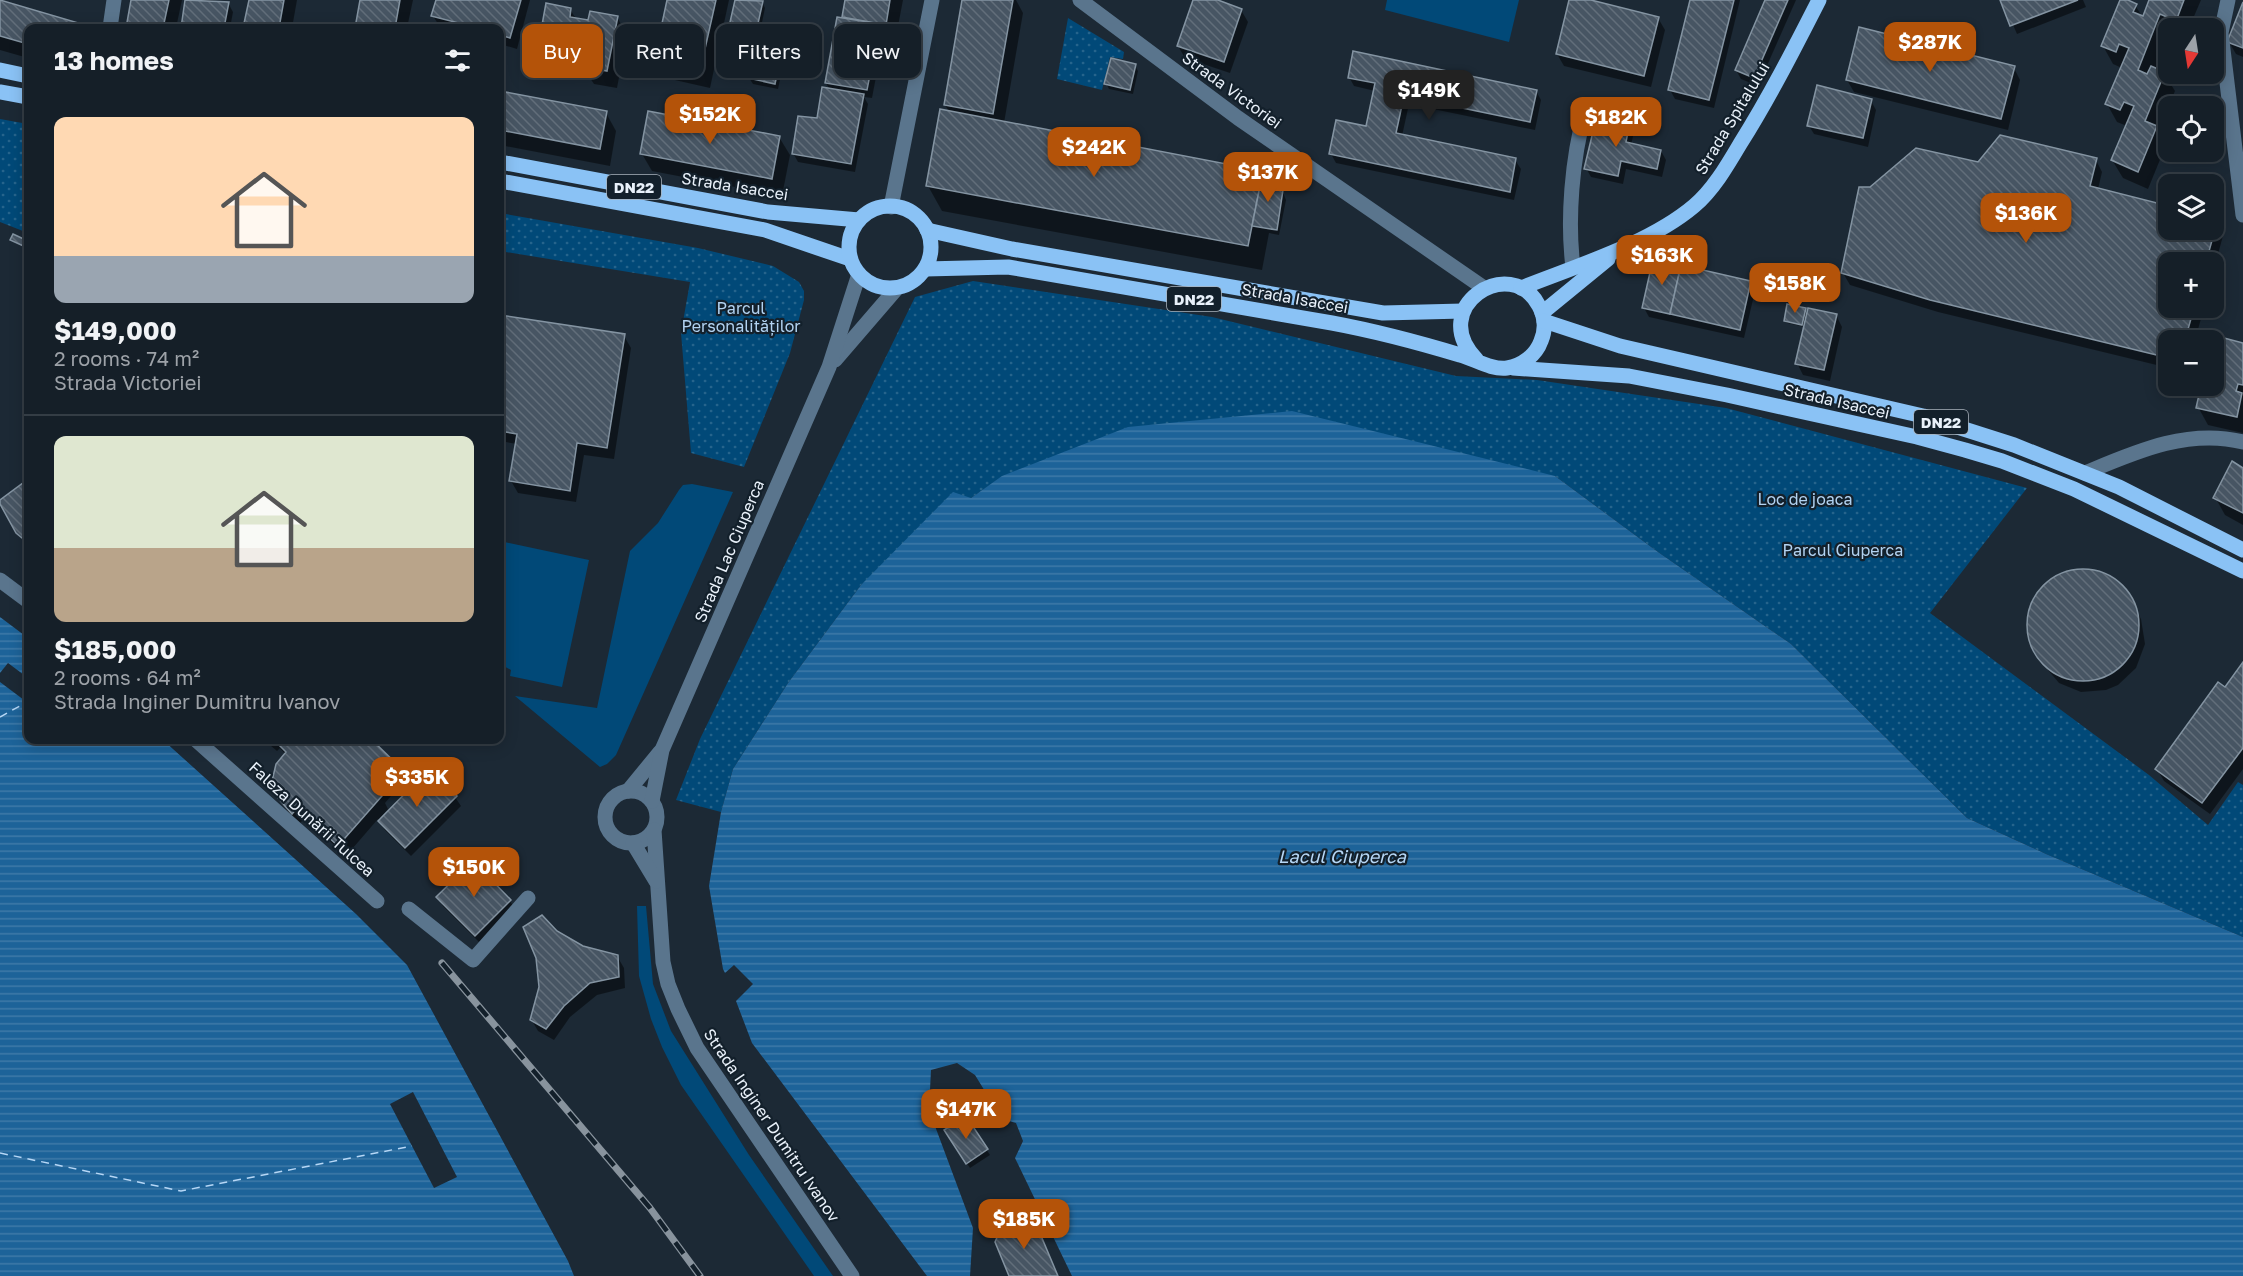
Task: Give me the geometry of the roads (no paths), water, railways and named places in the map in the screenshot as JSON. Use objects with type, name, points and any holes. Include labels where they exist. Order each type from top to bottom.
[{"type":"main road","name":"Strada Spitalului","points":[[1521,288],[1619,249],[1674,220],[1694,206],[1710,189],[1749,129],[1819,0]]},
{"type":"main road","points":[[0,70],[24,75]]},
{"type":"main road","points":[[0,93],[24,96]]},
{"type":"main road","name":"Strada Isaccei","points":[[504,163],[768,212],[859,220],[875,209],[891,207],[911,212],[927,230],[1023,251],[1383,313],[1463,311]]},
{"type":"main road","name":"DN22","points":[[504,182],[765,230],[850,259]]},
{"type":"main road","points":[[859,220],[852,232],[849,245],[850,259],[859,274],[870,283],[883,288],[897,288],[908,284],[918,278],[925,269],[931,250],[927,230]]},
{"type":"main road","name":"Strada Spitalului","points":[[1543,317],[1619,249]]},
{"type":"main road","name":"Strada Isaccei","points":[[925,269],[1008,267],[1380,331],[1487,365],[1629,376],[1738,397],[1936,442],[2001,461],[2074,489],[2243,571]]},
{"type":"main road","points":[[1477,360],[1464,343],[1461,332],[1463,311],[1475,294],[1484,288],[1502,284],[1521,288],[1538,303],[1543,317],[1544,334],[1535,352],[1520,364],[1508,368]]},
{"type":"main road","name":"Strada Isaccei","points":[[1543,317],[1620,346],[1923,416],[2014,445],[2119,487],[2243,550]]},
{"type":"street","points":[[111,24],[114,0]]},
{"type":"street","points":[[891,207],[932,0]]},
{"type":"street","name":"Strada Victoriei","points":[[1080,0],[1238,118],[1484,288]]},
{"type":"street","points":[[2228,0],[2221,33],[2243,215]]},
{"type":"street","points":[[1573,267],[1570,223],[1577,140],[1585,112]]},
{"type":"street","name":"Strada Lac Ciuperca","points":[[652,801],[662,750],[829,367],[859,274]]},
{"type":"street","name":"Strada Lac Ciuperca","points":[[829,367],[897,288]]},
{"type":"street","points":[[2085,473],[2141,450],[2191,439],[2243,442]]},
{"type":"street","points":[[0,580],[24,598]]},
{"type":"street","name":"Faleza Dunării Tulcea","points":[[200,744],[377,901]]},
{"type":"street","name":"Strada Lac Ciuperca","points":[[628,791],[662,750]]},
{"type":"street","points":[[628,791],[637,792],[652,801],[657,816],[654,830],[641,841],[633,843],[614,838],[605,821],[608,803],[620,793],[628,791]]},
{"type":"street","name":"Strada Inginer Dumitru Ivanov","points":[[654,830],[663,962],[668,984],[686,1028],[852,1276]]},
{"type":"street","name":"Strada Inginer Dumitru Ivanov","points":[[633,843],[657,883]]},
{"type":"street","points":[[409,909],[473,960],[528,898]]},
{"type":"water","name":"Lacul Ciuperca","points":[[1292,411],[1555,476],[1658,552],[1791,644],[1967,818],[2243,937],[2243,1276],[1072,1276],[1015,1158],[1023,1141],[1016,1123],[1002,1119],[975,1075],[957,1063],[931,1070],[929,1110],[973,1228],[970,1276],[927,1276],[752,1043],[736,1001],[753,984],[734,965],[725,973],[723,969],[709,886],[721,812],[733,769],[788,683],[861,585],[953,492],[971,498],[1002,476],[1128,427]]},
{"type":"water","points":[[0,617],[24,635],[24,744],[167,744],[356,914],[407,965],[568,1261],[574,1276],[0,1276]]},
{"type":"railway","points":[[442,963],[650,1208],[700,1276]]},
{"type":"park label","name":"Parcul Personalităților","points":[[741,317]]},
{"type":"park label","name":"Loc de joaca","points":[[1805,499]]},
{"type":"park label","name":"Parcul Ciuperca","points":[[1843,550]]}]
